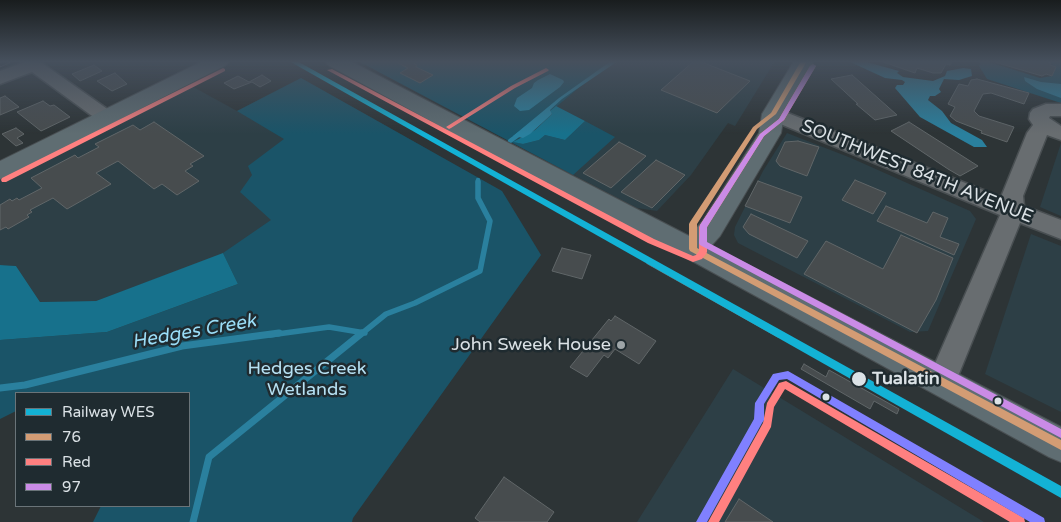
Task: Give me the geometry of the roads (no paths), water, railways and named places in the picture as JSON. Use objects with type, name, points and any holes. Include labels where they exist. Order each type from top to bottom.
[{"type":"main road","points":[[1,170],[170,85]]},
{"type":"main road","points":[[381,85],[649,228],[693,249],[1061,446]]},
{"type":"main road","points":[[693,249],[693,224],[755,128],[773,114],[790,85]]},
{"type":"street","points":[[63,85],[106,117]]},
{"type":"street","points":[[1053,130],[1040,119],[1040,113],[1046,110],[1061,110]]},
{"type":"street","name":"SOUTHWEST 84TH AVENUE","points":[[773,114],[1061,230]]},
{"type":"street","points":[[942,382],[1013,210],[1012,196],[1037,133],[1053,130]]},
{"type":"waterway","name":"Hedges Creek","points":[[510,141],[521,133]]},
{"type":"waterway","name":"Hedges Creek","points":[[363,333],[386,314],[415,303],[480,271],[490,221],[478,198],[478,180]]},
{"type":"waterway","name":"Hedges Creek","points":[[270,335],[329,327],[363,333]]},
{"type":"waterway","name":"Hedges Creek","points":[[0,388],[25,385],[182,346],[279,333]]},
{"type":"waterway","name":"Hedges Creek","points":[[193,522],[209,457],[362,333]]},
{"type":"railway","points":[[649,262],[779,335]]},
{"type":"railway","points":[[777,333],[1061,492]]},
{"type":"rail line","name":"WES","points":[[335,85],[1061,492]]},
{"type":"place","name":"John Sweek House","points":[[621,345]]},
{"type":"place","name":"Tualatin","points":[[859,379]]},
{"type":"park label","name":"Hedges Creek Wetlands","points":[[307,379]]}]
